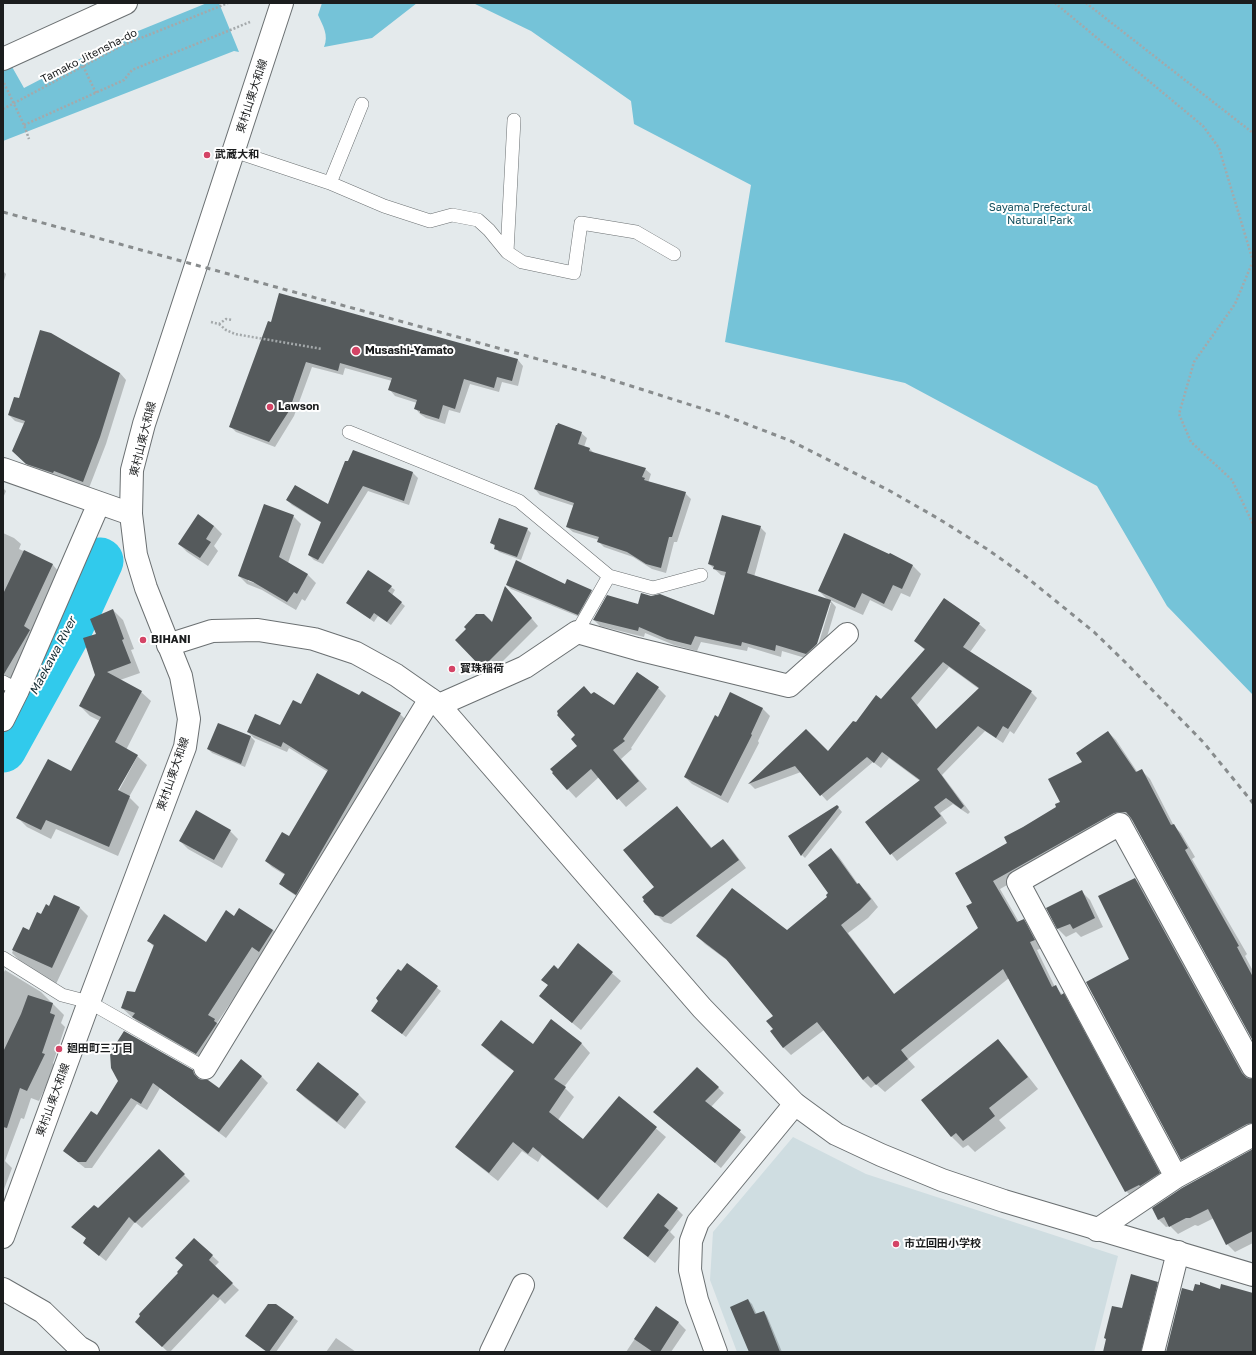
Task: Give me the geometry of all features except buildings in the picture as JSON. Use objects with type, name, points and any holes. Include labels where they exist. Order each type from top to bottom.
[{"type":"street","points":[[3,59],[126,3]]},
{"type":"street","name":"東村山東大和線","points":[[3,1238],[89,1002],[185,747],[189,718],[181,676],[146,588],[136,555],[131,514],[132,470],[144,424],[282,3]]},
{"type":"street","points":[[3,469],[131,514]]},
{"type":"street","points":[[3,720],[10,686],[99,503]]},
{"type":"street","points":[[168,645],[212,631],[258,630],[314,640],[356,653],[396,675],[435,702],[697,1002],[795,1104],[836,1134],[881,1155],[942,1180],[1004,1201],[1097,1230],[1178,1252],[1253,1275]]},
{"type":"street","points":[[205,1068],[435,702],[524,667],[577,632],[637,650],[789,686],[847,634]]},
{"type":"street","points":[[1176,1177],[1018,882],[1120,824],[1253,1067]]},
{"type":"street","points":[[716,1352],[697,1300],[690,1270],[691,1241],[698,1222],[795,1104]]},
{"type":"street","points":[[1097,1230],[1176,1177],[1253,1135]]},
{"type":"street","points":[[1152,1352],[1178,1252]]},
{"type":"street","points":[[491,1352],[523,1285]]},
{"type":"street","points":[[3,1289],[43,1312],[79,1346],[88,1352]]},
{"type":"lane","points":[[330,183],[362,104]]},
{"type":"lane","points":[[507,252],[514,120]]},
{"type":"lane","points":[[234,151],[330,183],[384,206],[430,221],[452,215],[478,220],[489,230],[507,252],[522,262],[574,273],[581,223],[636,232],[674,254]]},
{"type":"lane","points":[[349,432],[518,501],[609,576],[653,588],[700,575]]},
{"type":"lane","points":[[577,632],[609,576]]},
{"type":"lane","points":[[3,958],[62,995],[89,1002],[205,1068]]},
{"type":"path","name":"Tamako Jitensha-do","points":[[3,109],[131,41],[228,3]]},
{"type":"path","points":[[1055,3],[1203,126],[1219,148],[1253,261],[1234,304],[1194,362],[1179,414],[1191,442],[1232,480],[1253,524]]},
{"type":"path","points":[[1086,3],[1253,133]]},
{"type":"path","points":[[24,125],[124,80],[132,70],[256,20]]},
{"type":"path","points":[[83,66],[96,93]]},
{"type":"path","points":[[3,81],[29,139]]},
{"type":"path","points":[[219,324],[226,319],[233,320]]},
{"type":"path","points":[[211,322],[219,324],[226,330],[235,334],[322,349]]},
{"type":"shaded area","name":"市立回田小学校","points":[[793,1137],[866,1174],[1118,1256],[1094,1352],[737,1352],[710,1280],[713,1232]]},
{"type":"green space","points":[[207,3],[219,3],[239,52],[234,51],[3,141],[3,69],[11,65],[24,88],[116,40]]},
{"type":"green space","points":[[322,3],[417,3],[372,38],[324,47],[326,35],[318,15]]},
{"type":"green space","name":"Sayama Prefectural Natural Park","points":[[473,3],[1253,3],[1253,695],[1167,606],[1097,486],[905,383],[725,342],[751,185],[634,124],[631,101],[531,31]]},
{"type":"waterway","name":"Maekawa River","points":[[3,749],[67,633],[100,561]]},
{"type":"railway","points":[[3,212],[596,375],[726,416],[791,441],[890,491],[939,519],[987,549],[1025,576],[1094,632],[1124,661],[1204,743],[1253,803]]},
{"type":"place","name":"武蔵大和","points":[[207,155]]},
{"type":"place","name":"Musashi-Yamato","points":[[356,351]]},
{"type":"place","name":"Lawson","points":[[270,407]]},
{"type":"place","name":"BIHANI","points":[[143,640]]},
{"type":"place","name":"寳珠稲荷","points":[[452,669]]},
{"type":"place","name":"廻田町三丁目","points":[[59,1049]]},
{"type":"place","name":"市立回田小学校","points":[[896,1244]]}]
